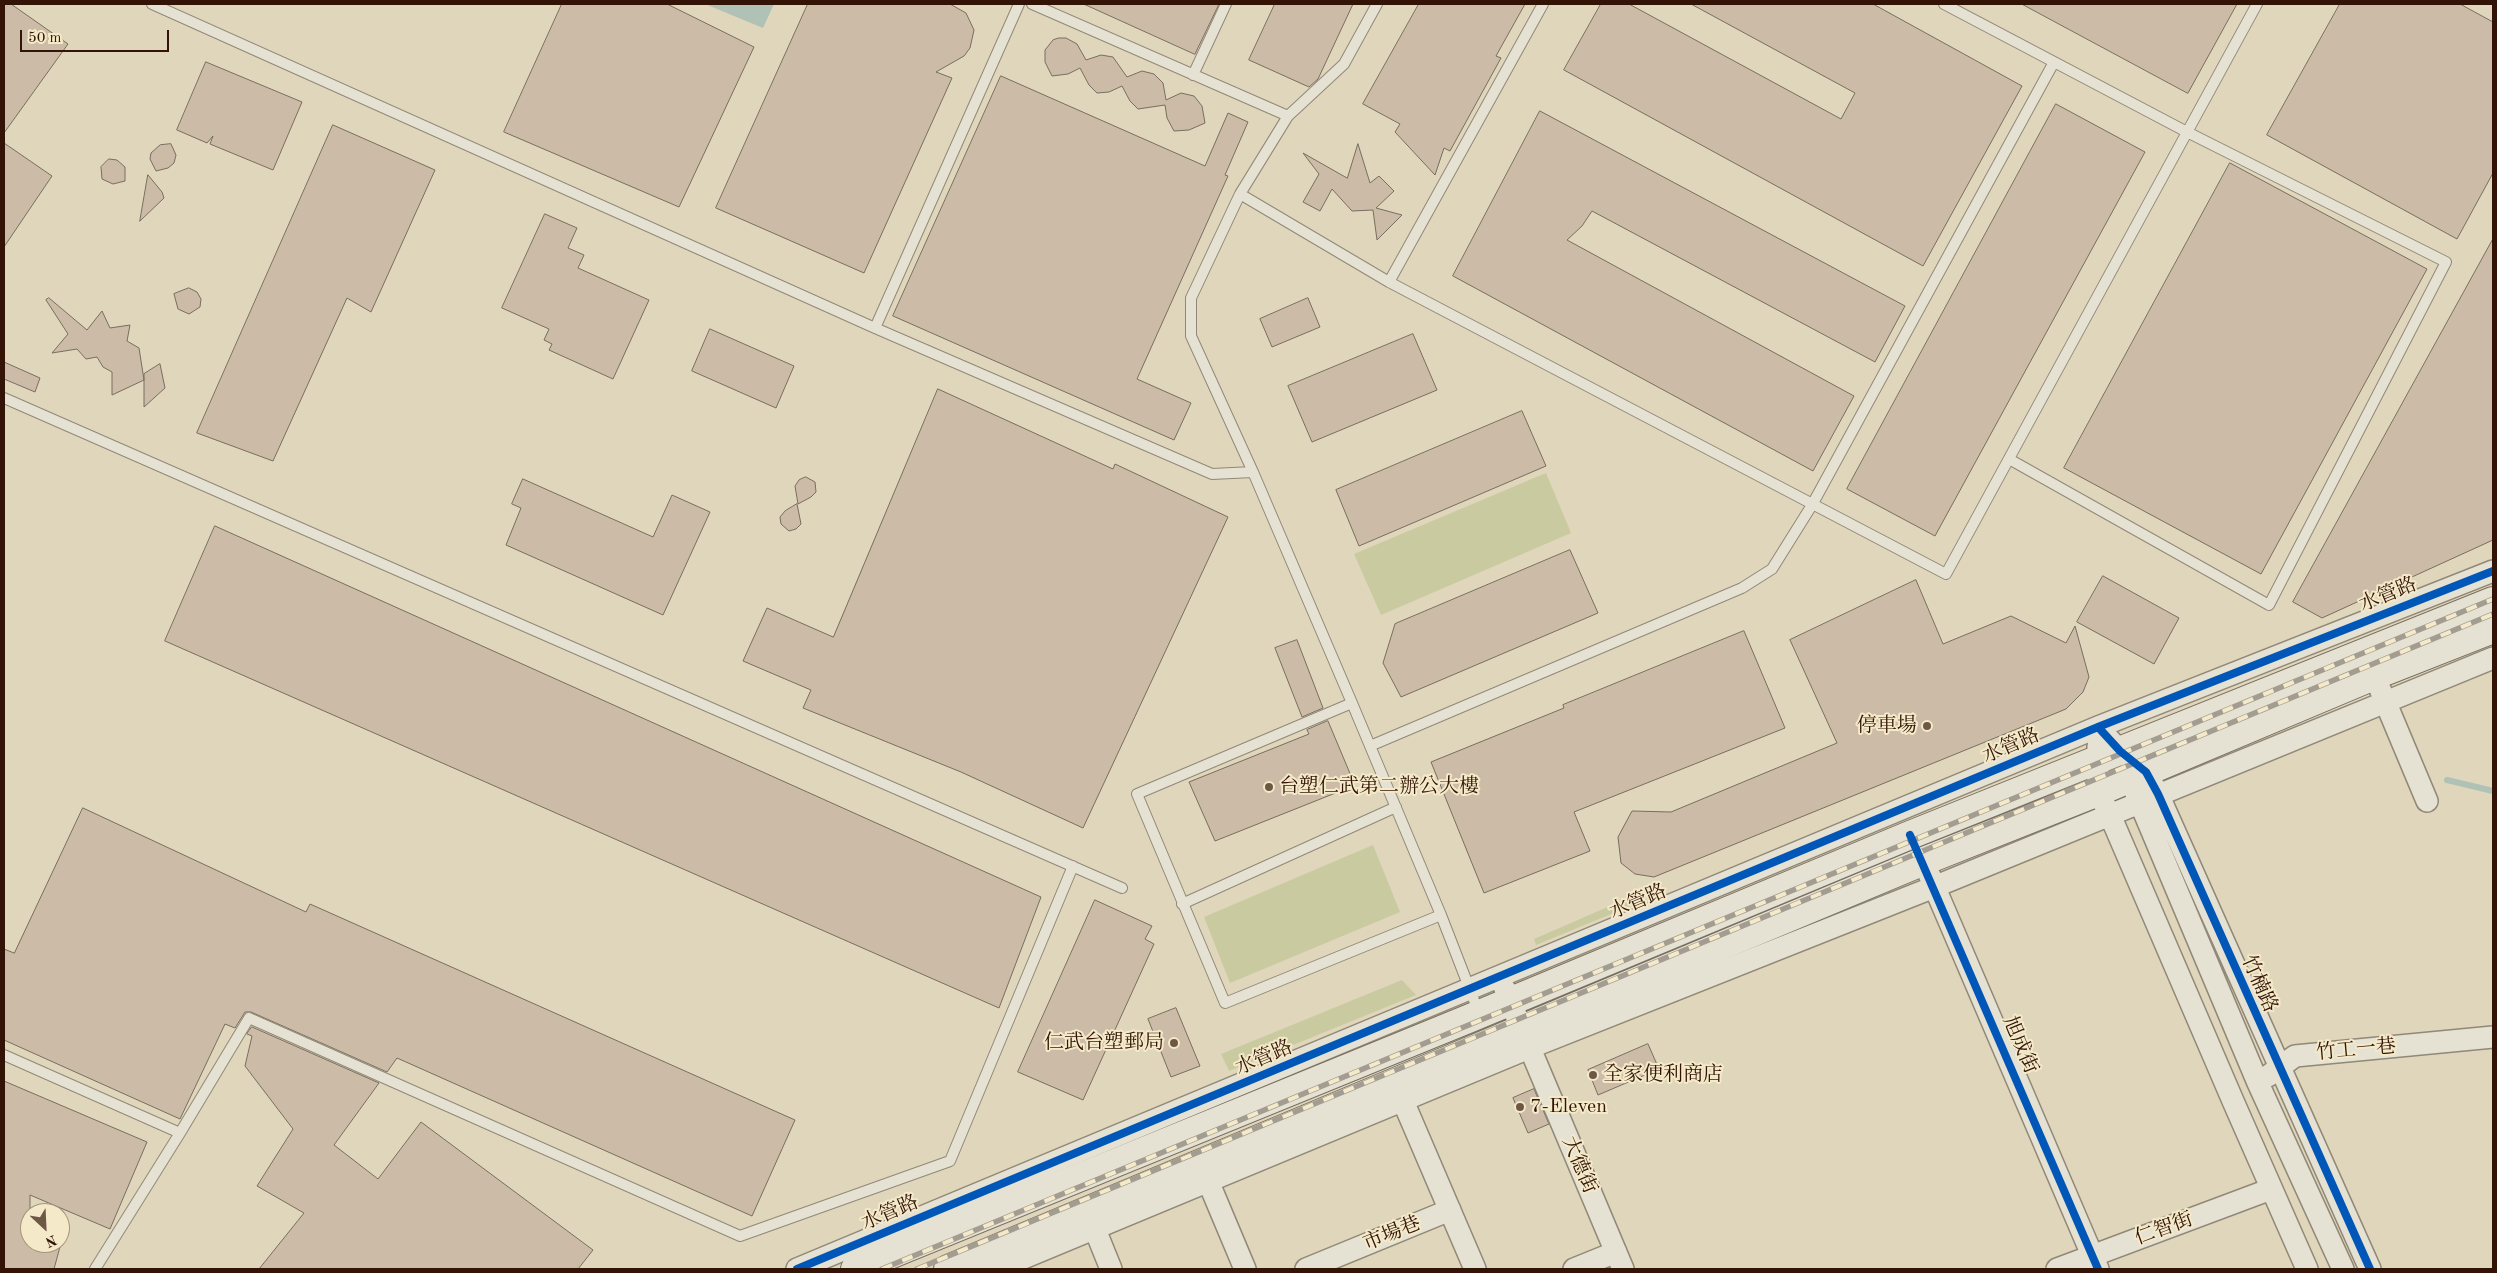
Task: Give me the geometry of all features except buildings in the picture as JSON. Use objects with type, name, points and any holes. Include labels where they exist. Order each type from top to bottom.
[{"type":"street","name":"水管路","points":[[855,1269],[1505,989],[2098,727],[2493,571]]},
{"type":"street","name":"水管路","points":[[1505,989],[1910,835],[2493,601]]},
{"type":"street","points":[[2143,787],[2376,676],[2493,629]]},
{"type":"street","points":[[948,1269],[1208,1181],[1403,1100],[1525,1038],[1934,887],[2104,803],[2143,787],[2385,702],[2493,658]]},
{"type":"street","points":[[2376,676],[2427,801]]},
{"type":"street","name":"竹楠路","points":[[2098,727],[2109,755],[2143,787],[2279,1068],[2370,1269]]},
{"type":"street","name":"竹楠路","points":[[2109,755],[2104,803],[2271,1190],[2308,1269]]},
{"type":"street","name":"竹楠路","points":[[2143,787],[2258,1083],[2343,1269]]},
{"type":"street","points":[[997,1269],[1091,1220],[1525,1038],[1924,861],[2104,803]]},
{"type":"street","name":"旭成街","points":[[1910,835],[1924,861],[2095,1262]]},
{"type":"street","name":"大德街","points":[[1505,989],[1620,1261]]},
{"type":"street","name":"水管路","points":[[798,1269],[1475,1002]]},
{"type":"street","name":"竹工一巷","points":[[2233,1102],[2295,1056],[2493,1037]]},
{"type":"street","points":[[1403,1100],[1475,1269]]},
{"type":"street","points":[[1208,1181],[1245,1269]]},
{"type":"street","name":"仁智街","points":[[2057,1269],[2095,1262],[2271,1190]]},
{"type":"street","name":"市場巷","points":[[1306,1269],[1450,1210]]},
{"type":"street","points":[[1091,1220],[1111,1269]]},
{"type":"street","points":[[1574,1269],[1620,1261]]},
{"type":"lane","points":[[152,4],[875,328],[1212,474],[1253,472]]},
{"type":"lane","points":[[875,328],[1019,4]]},
{"type":"lane","points":[[1032,4],[1288,116]]},
{"type":"lane","points":[[1193,75],[1226,4]]},
{"type":"lane","points":[[1378,4],[1344,64],[1288,116],[1240,194],[1190,298],[1191,336],[1253,472],[1352,703],[1441,915],[1475,1002]]},
{"type":"lane","points":[[1389,282],[1544,4]]},
{"type":"lane","points":[[1944,4],[2187,132],[2446,262],[2270,605],[2009,459]]},
{"type":"lane","points":[[1240,194],[1389,282],[1946,574],[2258,4]]},
{"type":"lane","points":[[1370,746],[1742,588],[1772,569],[1812,505],[2054,62]]},
{"type":"lane","points":[[4,398],[1122,888]]},
{"type":"lane","points":[[1352,703],[1137,794],[1182,904],[1225,1003],[1441,915]]},
{"type":"lane","points":[[1182,904],[1396,808]]},
{"type":"lane","points":[[95,1269],[249,1018],[740,1236],[950,1161],[1073,866]]},
{"type":"lane","points":[[4,1055],[180,1133]]},
{"type":"green space","points":[[1546,473],[1571,533],[1381,615],[1354,554]]},
{"type":"green space","points":[[1373,845],[1400,912],[1230,983],[1204,917]]},
{"type":"green space","points":[[1626,899],[1638,903],[1536,945],[1534,939]]},
{"type":"green space","points":[[1402,980],[1416,995],[1229,1071],[1221,1054]]},
{"type":"shaded area","points":[[705,4],[774,4],[763,28]]},
{"type":"waterway","points":[[2447,780],[2493,791]]},
{"type":"railway","points":[[882,1269],[2493,599]]},
{"type":"railway","points":[[917,1269],[2493,614]]},
{"type":"cycle path","points":[[797,1269],[2098,727],[2493,571]]},
{"type":"cycle path","points":[[2098,727],[2120,751],[2146,772],[2158,794],[2370,1269]]},
{"type":"cycle path","points":[[1910,835],[2098,1269]]},
{"type":"place","name":"停車場","points":[[1927,726]]},
{"type":"place","name":"台塑仁武第二辦公大樓","points":[[1269,787]]},
{"type":"place","name":"仁武台塑郵局","points":[[1174,1043]]},
{"type":"place","name":"全家便利商店","points":[[1593,1075]]},
{"type":"place","name":"7-Eleven","points":[[1520,1107]]}]
